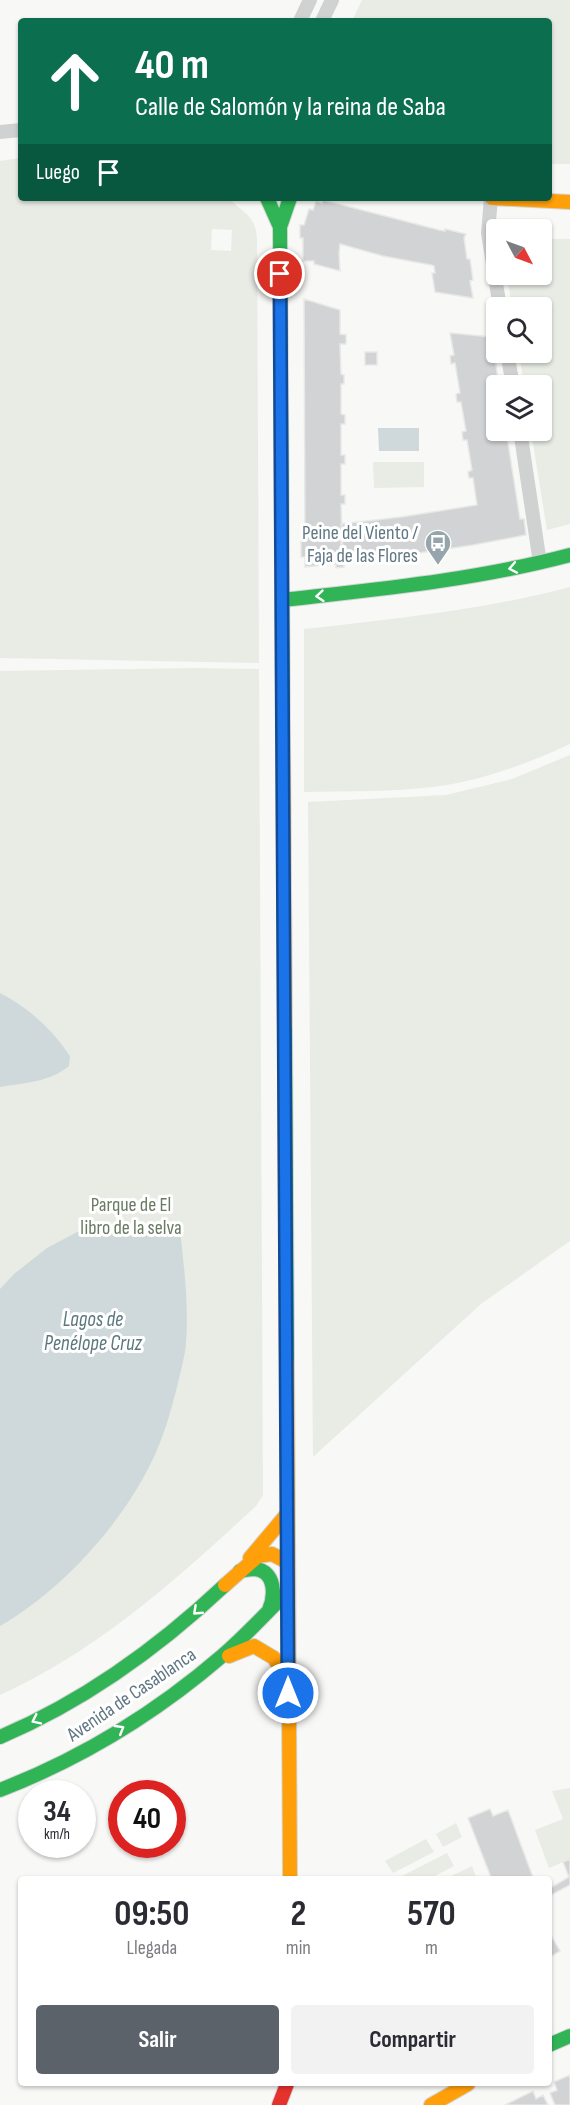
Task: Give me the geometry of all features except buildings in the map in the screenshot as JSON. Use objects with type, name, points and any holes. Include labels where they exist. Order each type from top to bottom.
[{"type":"street","points":[[301,18],[310,0]]},
{"type":"street","points":[[323,18],[332,0]]},
{"type":"street","points":[[0,132],[18,130]]},
{"type":"street","points":[[268,201],[280,227]]},
{"type":"street","points":[[289,201],[280,227],[290,1876]]},
{"type":"street","points":[[492,201],[488,233],[498,297]]},
{"type":"street","points":[[550,201],[570,202]]},
{"type":"street","points":[[522,441],[540,563]]},
{"type":"street","points":[[283,600],[430,584],[570,555]]},
{"type":"street","points":[[240,1571],[287,1514]]},
{"type":"street","points":[[240,1571],[258,1556],[267,1553],[287,1562]]},
{"type":"street","points":[[240,1571],[256,1569],[265,1573],[271,1581],[274,1601],[269,1610]]},
{"type":"street","name":"Avenida de Casablanca","points":[[0,1737],[54,1712],[102,1685],[187,1620],[240,1571]]},
{"type":"street","name":"Avenida de Casablanca","points":[[0,1790],[70,1758],[127,1725],[211,1665],[287,1592]]},
{"type":"street","points":[[211,1665],[244,1648],[254,1646],[265,1649],[274,1657],[288,1680]]},
{"type":"street","points":[[552,2043],[570,2036]]},
{"type":"street","points":[[279,2105],[286,2086]]},
{"type":"street","points":[[431,2105],[464,2086]]},
{"type":"green space","points":[[362,0],[570,0],[570,164],[552,164],[552,18],[353,18]]},
{"type":"green space","points":[[18,158],[18,201],[232,201],[251,220],[257,239],[259,663],[0,658],[0,161]],"holes":[[[212,229],[232,230],[231,251],[211,250]]]},
{"type":"green space","points":[[552,239],[570,239],[570,524],[547,530],[533,441],[552,441],[552,375],[522,375],[521,363],[552,363],[552,297],[510,297],[509,285],[552,285]]},
{"type":"green space","points":[[373,462],[424,462],[424,487],[374,488]]},
{"type":"green space","points":[[570,587],[570,744],[503,771],[469,781],[401,790],[304,792],[304,629],[471,608]]},
{"type":"green space","name":"Parque de El libro de la selva","points":[[259,669],[263,1495],[256,1506],[136,1611],[71,1657],[0,1695],[0,671]]},
{"type":"green space","points":[[570,755],[570,1241],[481,1304],[313,1457],[308,802],[446,795],[512,779]]},
{"type":"green space","points":[[570,1788],[570,1859],[549,1868],[535,1830],[563,1819],[552,1791]]},
{"type":"green space","points":[[456,1823],[462,1837],[443,1847],[436,1834]]},
{"type":"green space","points":[[426,1839],[434,1852],[393,1873],[385,1861]]},
{"type":"green space","points":[[447,1853],[454,1866],[435,1876],[402,1876]]},
{"type":"green space","points":[[472,1866],[476,1876],[451,1876]]},
{"type":"water","points":[[378,428],[419,428],[419,451],[379,451]]},
{"type":"water","points":[[0,993],[21,1005],[48,1028],[70,1056],[69,1066],[45,1079],[0,1087]]},
{"type":"water","name":"Lagos de Penélope Cruz","points":[[150,1226],[180,1230],[186,1286],[185,1353],[163,1435],[137,1488],[105,1534],[86,1556],[45,1595],[0,1626],[0,1289],[14,1274],[47,1248],[79,1231]]},
{"type":"traffic: fast","points":[[268,201],[280,227]]},
{"type":"traffic: fast","points":[[283,743],[280,227],[289,201]]},
{"type":"traffic: fast","points":[[283,600],[463,577],[570,555]]},
{"type":"traffic: fast","points":[[285,1025],[287,1362]]},
{"type":"traffic: fast","points":[[240,1571],[255,1569],[267,1574],[273,1591],[269,1610]]},
{"type":"traffic: fast","points":[[0,1737],[91,1690],[174,1630],[225,1585]]},
{"type":"traffic: fast","points":[[0,1790],[88,1749],[144,1715],[222,1656],[287,1592]]},
{"type":"traffic: fast","points":[[552,2044],[570,2036]]},
{"type":"traffic: slow","points":[[550,201],[570,202]]},
{"type":"traffic: slow","points":[[283,743],[285,1025]]},
{"type":"traffic: slow","points":[[287,1362],[290,1876]]},
{"type":"traffic: slow","points":[[250,1558],[287,1514]]},
{"type":"traffic: slow","points":[[225,1585],[258,1556],[272,1554],[287,1562]]},
{"type":"traffic: slow","points":[[229,1656],[254,1646],[274,1658],[286,1677]]},
{"type":"traffic: slow","points":[[431,2105],[464,2086]]},
{"type":"traffic: jam","points":[[279,2105],[286,2086]]},
{"type":"place","name":"Peine del Viento / Faja de las Flores","points":[[438,566]]},
{"type":"route","points":[[280,274],[288,1693]]}]
